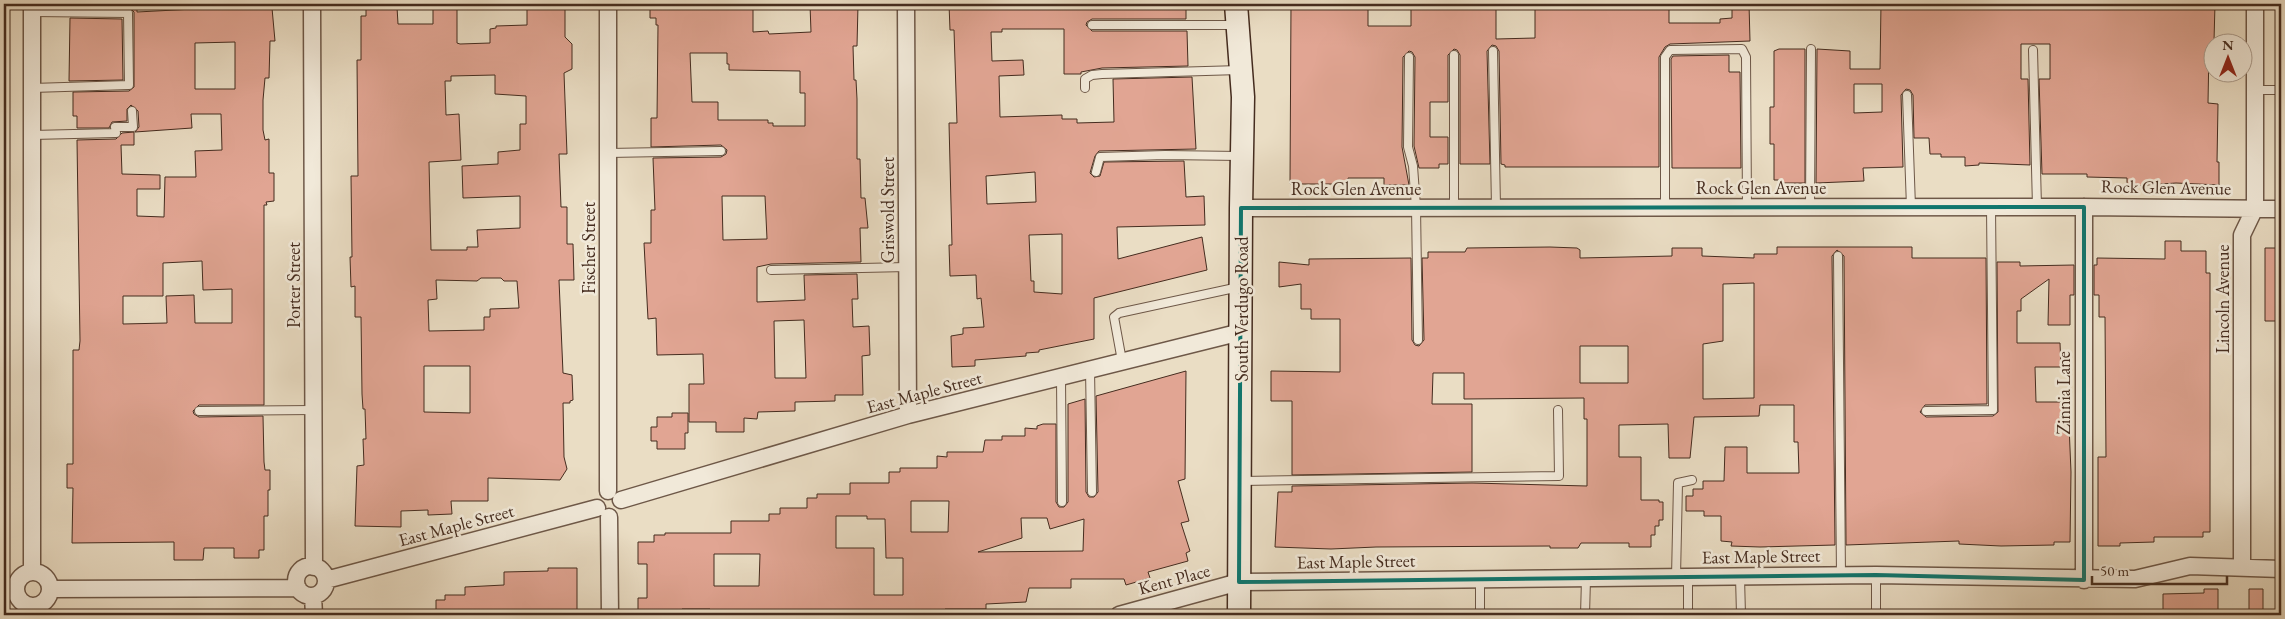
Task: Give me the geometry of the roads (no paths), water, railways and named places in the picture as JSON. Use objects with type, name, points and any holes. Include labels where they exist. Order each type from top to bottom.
[{"type":"main road","name":"South Verdugo Road","points":[[1237,14],[1242,70],[1239,615]]},
{"type":"street","name":"Porter Street","points":[[312,4],[314,567]]},
{"type":"street","name":"Fischer Street","points":[[608,4],[608,153],[615,496]]},
{"type":"street","name":"Griswold Street","points":[[906,4],[908,415]]},
{"type":"street","name":"Lincoln Avenue","points":[[2242,567],[2242,235],[2255,208],[2256,4]]},
{"type":"street","points":[[32,8],[32,572]]},
{"type":"street","name":"Rock Glen Avenue","points":[[1241,208],[2084,206],[2281,209]]},
{"type":"street","name":"Zinnia Lane","points":[[2084,206],[2084,580]]},
{"type":"street","name":"East Maple Street","points":[[615,496],[908,415],[1241,332]]},
{"type":"street","points":[[603,512],[620,512],[615,496],[598,497],[603,512],[610,615]]},
{"type":"street","name":"East Maple Street","points":[[326,580],[603,512]]},
{"type":"street","name":"East Maple Street","points":[[1239,582],[1841,575],[2084,580],[2136,579],[2190,566],[2281,569]]},
{"type":"street","points":[[314,567],[322,572],[326,580],[324,588],[313,596],[304,594],[298,588],[297,579],[301,571],[314,567]]},
{"type":"street","points":[[32,572],[38,572],[47,578],[50,589],[47,599],[33,611],[18,599],[9,588],[18,578],[32,572]]},
{"type":"street","name":"Kent Place","points":[[1119,615],[1239,582]]},
{"type":"street","points":[[50,589],[298,588]]},
{"type":"street","points":[[313,596],[314,615]]},
{"type":"lane","points":[[32,8],[128,12],[129,85],[32,88]]},
{"type":"lane","points":[[1092,25],[1237,14]]},
{"type":"lane","points":[[1665,207],[1665,57],[1670,50],[1733,49],[1742,49],[1746,57],[1747,207]]},
{"type":"lane","points":[[1810,207],[1811,49]]},
{"type":"lane","points":[[2033,50],[2037,206]]},
{"type":"lane","points":[[1493,51],[1496,207]]},
{"type":"lane","points":[[1454,55],[1454,207]]},
{"type":"lane","points":[[1409,57],[1408,146],[1413,166],[1416,207],[1418,340]]},
{"type":"lane","points":[[1085,88],[1085,79],[1092,75],[1242,70]]},
{"type":"lane","points":[[2255,90],[2281,90]]},
{"type":"lane","points":[[1907,95],[1911,206]]},
{"type":"lane","points":[[32,134],[116,133],[115,127],[133,127],[132,111]]},
{"type":"lane","points":[[608,153],[720,151]]},
{"type":"lane","points":[[1096,172],[1100,157],[1165,155],[1242,156]]},
{"type":"lane","points":[[1926,411],[1993,410],[1991,206]]},
{"type":"lane","points":[[1838,256],[1841,575]]},
{"type":"lane","points":[[771,270],[907,267]]},
{"type":"lane","points":[[1122,361],[1114,318],[1119,313],[1241,287]]},
{"type":"lane","points":[[1090,369],[1092,492]]},
{"type":"lane","points":[[1061,377],[1062,502]]},
{"type":"lane","points":[[199,411],[314,410]]},
{"type":"lane","points":[[1240,481],[1559,476],[1558,410]]},
{"type":"lane","points":[[1688,615],[1682,577],[1678,483],[1692,480]]},
{"type":"lane","points":[[1876,575],[1876,615]]},
{"type":"lane","points":[[1740,576],[1740,615]]},
{"type":"lane","points":[[1480,579],[1480,615]]},
{"type":"lane","points":[[1585,615],[1586,579]]}]
